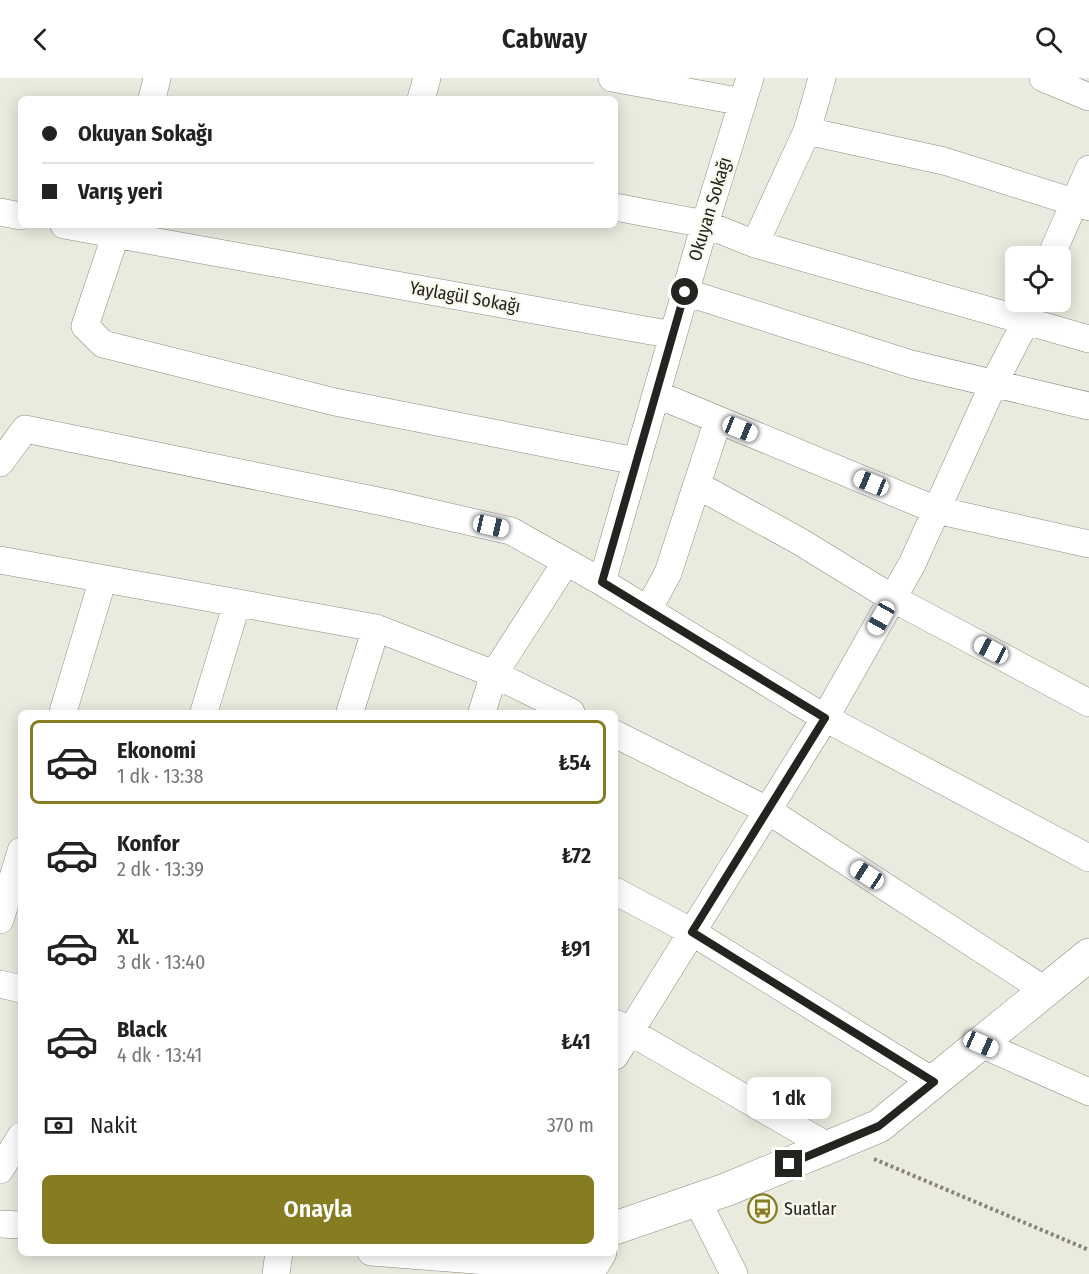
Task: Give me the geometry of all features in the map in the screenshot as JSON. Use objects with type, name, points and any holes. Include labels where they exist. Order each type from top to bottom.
[{"type":"street","points":[[153,96],[157,78]]},
{"type":"street","points":[[422,96],[427,78]]},
{"type":"street","points":[[612,78],[747,90]]},
{"type":"street","points":[[755,244],[807,131],[822,78]]},
{"type":"street","points":[[1043,78],[1089,97]]},
{"type":"street","name":"Okuyan Sokağı","points":[[602,582],[705,224],[747,90]]},
{"type":"street","points":[[807,131],[944,161],[1081,205]]},
{"type":"street","points":[[1057,246],[1081,205],[1089,169]]},
{"type":"street","points":[[618,208],[705,224],[755,244],[1005,306]]},
{"type":"street","points":[[0,212],[18,215]]},
{"type":"street","name":"Yaylagül Sokağı","points":[[96,228],[117,230],[257,260],[673,334]]},
{"type":"street","points":[[117,230],[85,326],[103,344],[335,402],[636,462]]},
{"type":"street","points":[[685,292],[911,364],[1089,406]]},
{"type":"street","points":[[618,1045],[623,1027],[692,932],[825,718],[892,598],[936,510],[1028,312],[1089,339]]},
{"type":"street","points":[[656,394],[936,510],[1089,544]]},
{"type":"street","points":[[648,610],[668,573],[718,420]]},
{"type":"street","points":[[0,463],[25,429],[388,503],[512,531],[602,582],[825,718],[1089,858]]},
{"type":"street","points":[[697,485],[799,541],[892,598],[1089,703]]},
{"type":"street","points":[[0,560],[376,628],[494,674],[567,710]]},
{"type":"street","points":[[483,710],[494,674],[566,562]]},
{"type":"street","points":[[64,710],[103,579]]},
{"type":"street","points":[[205,710],[237,603]]},
{"type":"street","points":[[351,710],[376,628]]},
{"type":"street","points":[[618,736],[767,810],[1046,991]]},
{"type":"street","points":[[0,920],[18,860]]},
{"type":"street","points":[[618,893],[692,932],[934,1082]]},
{"type":"street","points":[[618,1227],[697,1200],[879,1126],[1089,955]]},
{"type":"street","points":[[0,984],[18,988]]},
{"type":"street","points":[[623,1027],[829,1147]]},
{"type":"street","points":[[981,1044],[1089,1092]]},
{"type":"street","points":[[0,1170],[18,1141]]},
{"type":"street","points":[[697,1200],[734,1274]]},
{"type":"street","points":[[0,1224],[18,1225]]},
{"type":"street","points":[[276,1274],[278,1256]]},
{"type":"street","points":[[439,1256],[592,1265]]},
{"type":"path","points":[[868,1157],[888,1163],[1089,1250]]},
{"type":"place","name":"Suatlar","points":[[763,1209]]},
{"type":"route","points":[[685,292],[602,582],[825,718],[692,932],[934,1082],[879,1126],[789,1164]]}]
